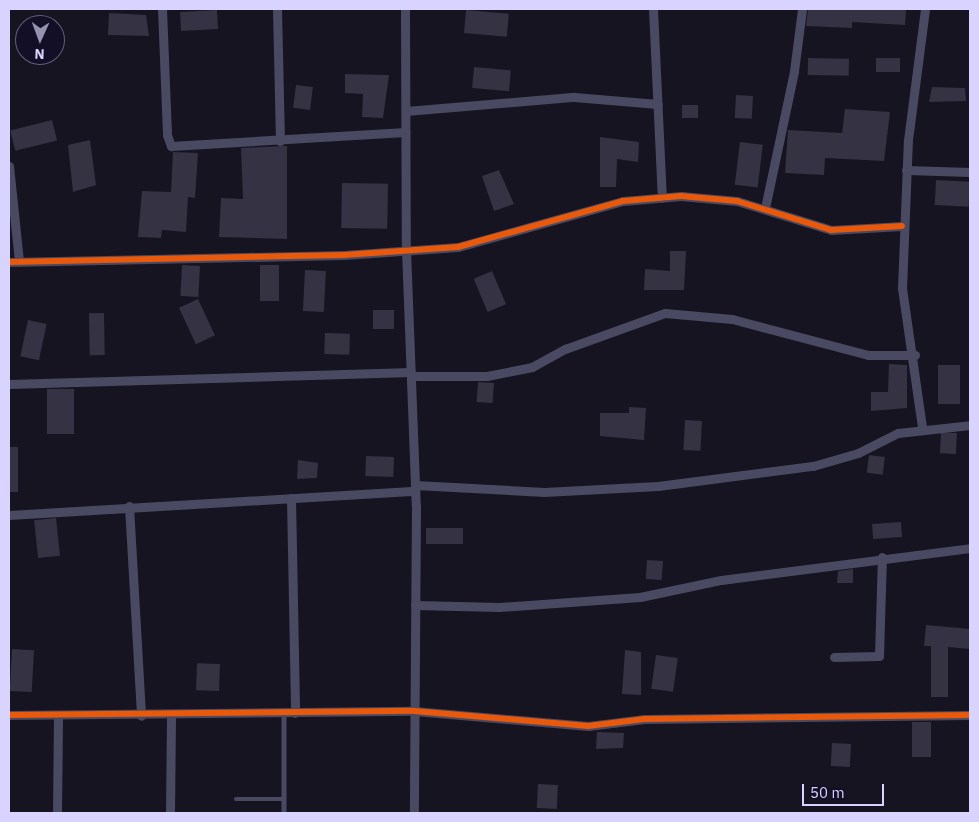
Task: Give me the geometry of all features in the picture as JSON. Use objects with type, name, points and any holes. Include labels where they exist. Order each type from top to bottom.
[{"type":"street","points":[[162,9],[168,144],[280,141],[406,132]]},
{"type":"street","points":[[277,9],[280,141]]},
{"type":"street","points":[[405,9],[406,250],[415,488],[414,813]]},
{"type":"street","points":[[653,9],[662,198]]},
{"type":"street","points":[[765,208],[794,71],[802,9]]},
{"type":"street","points":[[922,427],[915,355],[906,329],[902,288],[902,226],[906,170],[925,9]]},
{"type":"street","points":[[406,111],[574,97],[658,104]]},
{"type":"street","points":[[9,166],[19,262]]},
{"type":"street","points":[[906,170],[970,172]]},
{"type":"street","points":[[9,262],[458,247],[623,201],[662,198],[737,200],[831,230],[902,226]]},
{"type":"street","points":[[9,384],[411,374],[487,376],[532,367],[565,349],[665,313],[732,319],[868,355],[915,355]]},
{"type":"street","points":[[9,515],[129,506],[291,498],[415,488],[544,492],[748,476],[813,466],[922,427],[970,425]]},
{"type":"street","points":[[291,498],[295,713]]},
{"type":"street","points":[[129,506],[141,716]]},
{"type":"street","points":[[415,605],[499,606],[640,598],[882,557],[970,548]]},
{"type":"street","points":[[834,657],[879,656],[882,557]]},
{"type":"street","points":[[9,715],[171,716],[414,711],[588,726],[645,719],[970,715]]},
{"type":"street","points":[[57,813],[58,715]]},
{"type":"street","points":[[170,813],[171,716]]},
{"type":"lane","points":[[284,713],[284,813]]},
{"type":"lane","points":[[236,799],[284,799]]},
{"type":"building","points":[[808,9],[906,9],[905,25],[852,22],[852,28],[806,26]]},
{"type":"building","points":[[217,10],[218,29],[181,31],[180,12]]},
{"type":"building","points":[[466,10],[509,14],[507,37],[464,33]]},
{"type":"building","points":[[109,13],[146,15],[149,36],[108,35]]},
{"type":"building","points":[[808,58],[849,59],[849,76],[808,75]]},
{"type":"building","points":[[876,58],[900,58],[900,72],[876,72]]},
{"type":"building","points":[[474,67],[511,70],[509,91],[472,88]]},
{"type":"building","points":[[345,74],[389,75],[383,118],[362,117],[363,94],[345,93]]},
{"type":"building","points":[[296,85],[313,87],[310,110],[293,108]]},
{"type":"building","points":[[932,87],[965,88],[966,101],[929,102]]},
{"type":"building","points":[[736,95],[753,96],[752,119],[735,118]]},
{"type":"building","points":[[682,105],[698,105],[698,118],[682,118]]},
{"type":"building","points":[[845,109],[890,112],[884,161],[825,158],[824,175],[785,173],[788,130],[842,133]]},
{"type":"building","points":[[52,120],[57,140],[15,151],[10,130]]},
{"type":"building","points":[[600,137],[639,142],[638,162],[617,159],[616,187],[600,187]]},
{"type":"building","points":[[90,140],[96,185],[73,192],[68,145]]},
{"type":"building","points":[[740,142],[763,145],[758,187],[735,185]]},
{"type":"building","points":[[287,146],[287,239],[219,237],[221,198],[243,199],[241,148]]},
{"type":"building","points":[[173,152],[198,153],[195,198],[188,197],[186,232],[162,230],[161,238],[138,237],[142,191],[171,192]]},
{"type":"building","points":[[499,170],[514,204],[494,211],[482,176]]},
{"type":"building","points":[[936,180],[970,182],[969,207],[935,205]]},
{"type":"building","points":[[342,183],[388,184],[387,229],[341,228]]},
{"type":"building","points":[[670,251],[686,251],[684,290],[644,290],[645,269],[670,271]]},
{"type":"building","points":[[182,265],[200,266],[198,297],[180,296]]},
{"type":"building","points":[[260,265],[279,265],[279,301],[260,301]]},
{"type":"building","points":[[305,270],[326,271],[324,312],[303,311]]},
{"type":"building","points":[[492,271],[506,304],[488,312],[474,279]]},
{"type":"building","points":[[198,299],[215,335],[196,344],[179,308]]},
{"type":"building","points":[[373,310],[394,310],[394,329],[373,329]]},
{"type":"building","points":[[89,313],[104,313],[105,355],[90,355]]},
{"type":"building","points":[[28,320],[47,324],[39,360],[20,356]]},
{"type":"building","points":[[325,333],[350,334],[349,355],[324,354]]},
{"type":"building","points":[[889,364],[907,365],[907,408],[871,411],[871,392],[888,392]]},
{"type":"building","points":[[938,365],[960,365],[960,404],[938,404]]},
{"type":"building","points":[[478,382],[494,383],[493,403],[477,402]]},
{"type":"building","points":[[47,389],[74,389],[74,434],[47,434]]},
{"type":"building","points":[[629,407],[646,408],[644,440],[600,436],[600,413],[629,413]]},
{"type":"building","points":[[685,420],[702,421],[700,451],[683,450]]},
{"type":"building","points":[[941,432],[957,433],[956,454],[940,453]]},
{"type":"building","points":[[9,447],[18,447],[18,492],[9,492]]},
{"type":"building","points":[[869,455],[885,457],[883,475],[867,473]]},
{"type":"building","points":[[366,456],[394,457],[393,477],[365,476]]},
{"type":"building","points":[[298,460],[318,463],[317,478],[297,479]]},
{"type":"building","points":[[56,518],[60,556],[38,558],[34,520]]},
{"type":"building","points":[[901,522],[902,537],[873,539],[872,524]]},
{"type":"building","points":[[426,528],[463,528],[463,544],[426,544]]},
{"type":"building","points":[[647,560],[663,561],[662,580],[646,579]]},
{"type":"building","points":[[853,569],[853,583],[837,583],[838,571]]},
{"type":"building","points":[[926,625],[970,629],[970,649],[948,647],[948,697],[931,697],[931,646],[924,646]]},
{"type":"building","points":[[12,649],[34,650],[32,692],[10,691]]},
{"type":"building","points":[[625,650],[641,652],[641,695],[622,694]]},
{"type":"building","points":[[656,655],[678,658],[673,692],[651,689]]},
{"type":"building","points":[[197,663],[220,664],[219,691],[196,690]]},
{"type":"building","points":[[912,722],[931,722],[931,757],[912,757]]},
{"type":"building","points":[[597,732],[624,733],[623,748],[596,749]]},
{"type":"building","points":[[832,743],[851,744],[850,767],[831,766]]},
{"type":"building","points":[[538,784],[558,785],[557,809],[537,808]]},
{"type":"cycle path","points":[[9,262],[344,255],[458,247],[623,201],[681,196],[737,201],[831,230],[902,226]]},
{"type":"cycle path","points":[[9,715],[414,711],[588,726],[645,719],[970,715]]}]
